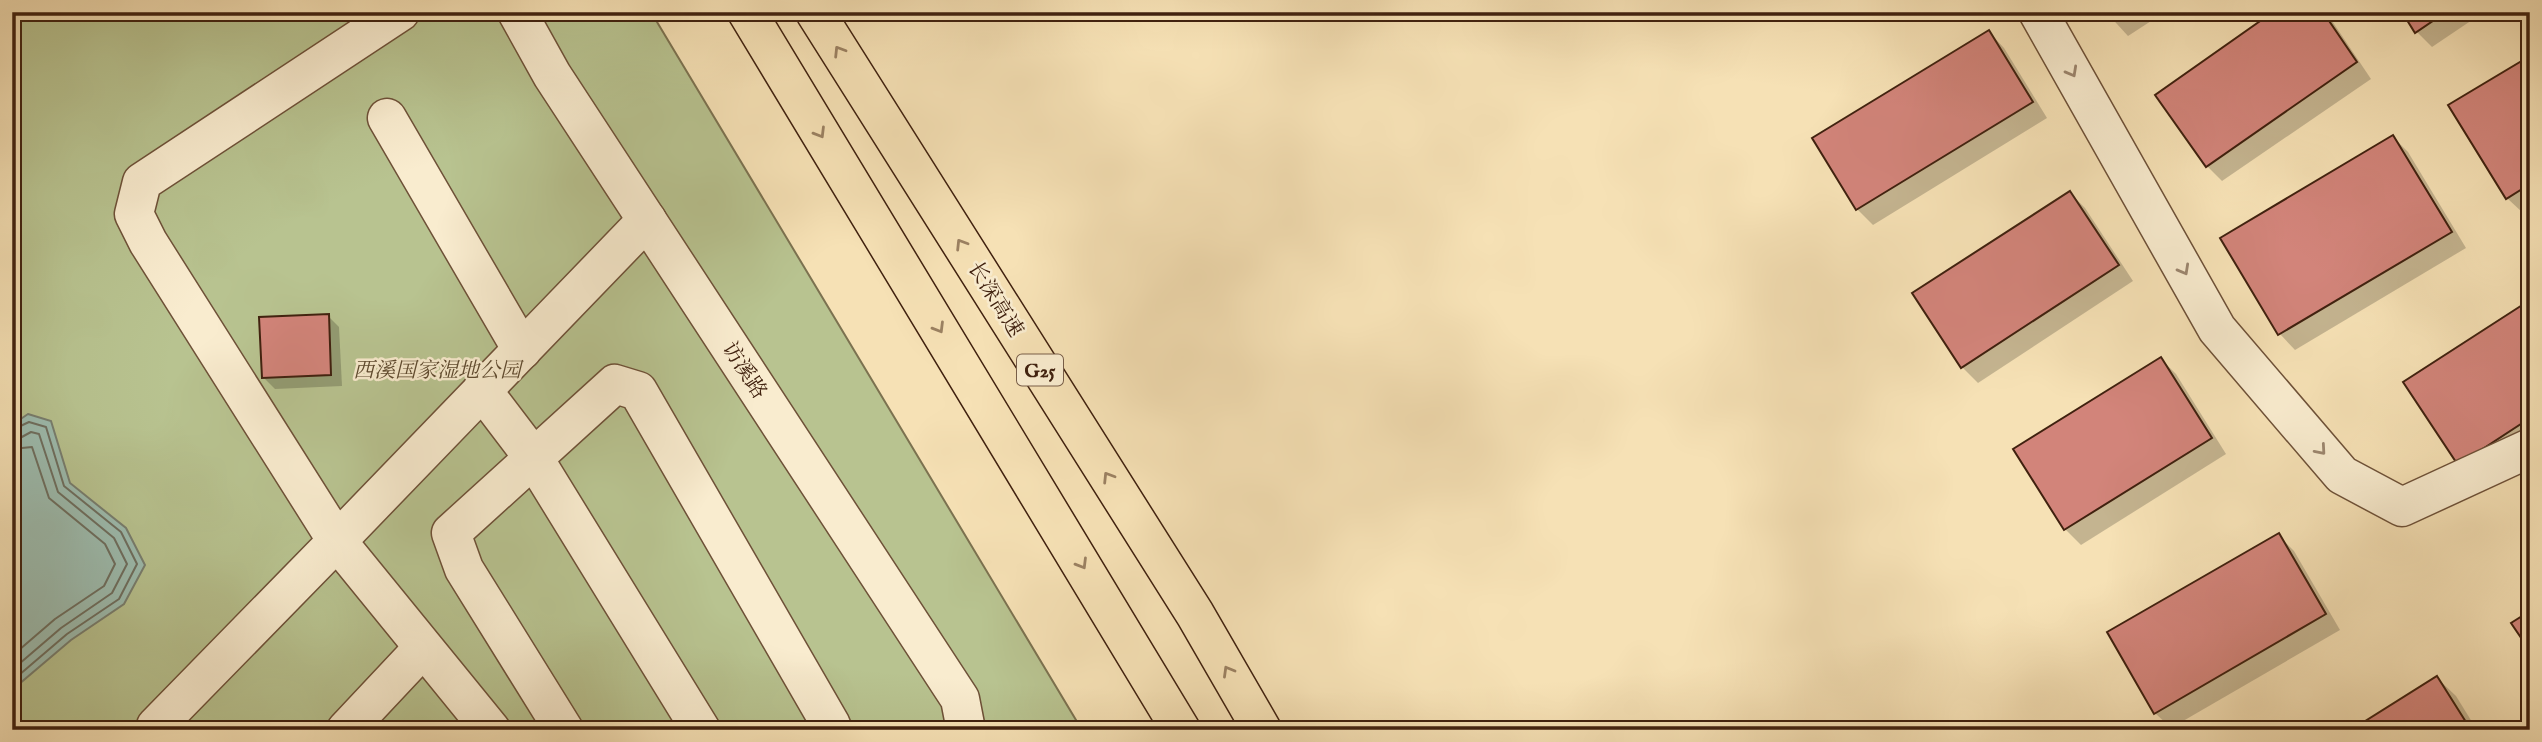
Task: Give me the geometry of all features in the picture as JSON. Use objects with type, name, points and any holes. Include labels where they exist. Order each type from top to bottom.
[{"type":"highway","points":[[747,12],[1181,730]]},
{"type":"highway","name":"长深高速","points":[[815,12],[1195,614],[1262,730]]},
{"type":"street","points":[[400,12],[142,182],[134,214],[148,242],[337,541],[491,730]]},
{"type":"street","name":"访溪路","points":[[517,12],[552,75],[960,699],[966,730]]},
{"type":"street","points":[[2038,12],[2217,329],[2343,475],[2402,507],[2530,448]]},
{"type":"street","points":[[387,118],[522,350]]},
{"type":"street","points":[[156,726],[647,220]]},
{"type":"street","points":[[564,730],[464,569],[451,533],[615,384],[638,391],[831,726],[830,730]]},
{"type":"street","points":[[482,390],[533,457],[701,730]]},
{"type":"street","points":[[346,730],[423,648]]},
{"type":"green space","name":"西溪国家湿地公园","points":[[12,12],[651,12],[1082,730],[12,730]]},
{"type":"water","points":[[28,414],[51,421],[70,483],[126,528],[145,565],[124,604],[71,640],[12,690],[12,425]]},
{"type":"building","points":[[2273,12],[2323,12],[2357,62],[2206,167],[2155,95]]},
{"type":"building","points":[[2402,12],[2446,12],[2415,33]]},
{"type":"building","points":[[1989,30],[2033,102],[1856,210],[1812,138]]},
{"type":"building","points":[[2530,56],[2530,184],[2506,199],[2448,105]]},
{"type":"building","points":[[2393,135],[2452,232],[2278,335],[2220,238]]},
{"type":"building","points":[[2070,191],[2119,265],[1961,368],[1912,293]]},
{"type":"building","points":[[2530,300],[2530,418],[2458,465],[2403,382]]},
{"type":"building","points":[[329,314],[331,375],[262,378],[259,317]]},
{"type":"building","points":[[2161,357],[2212,438],[2064,530],[2013,449]]},
{"type":"building","points":[[2279,533],[2326,614],[2154,714],[2107,632]]},
{"type":"building","points":[[2530,611],[2530,651],[2511,623]]},
{"type":"building","points":[[2437,676],[2471,730],[2351,730]]}]
